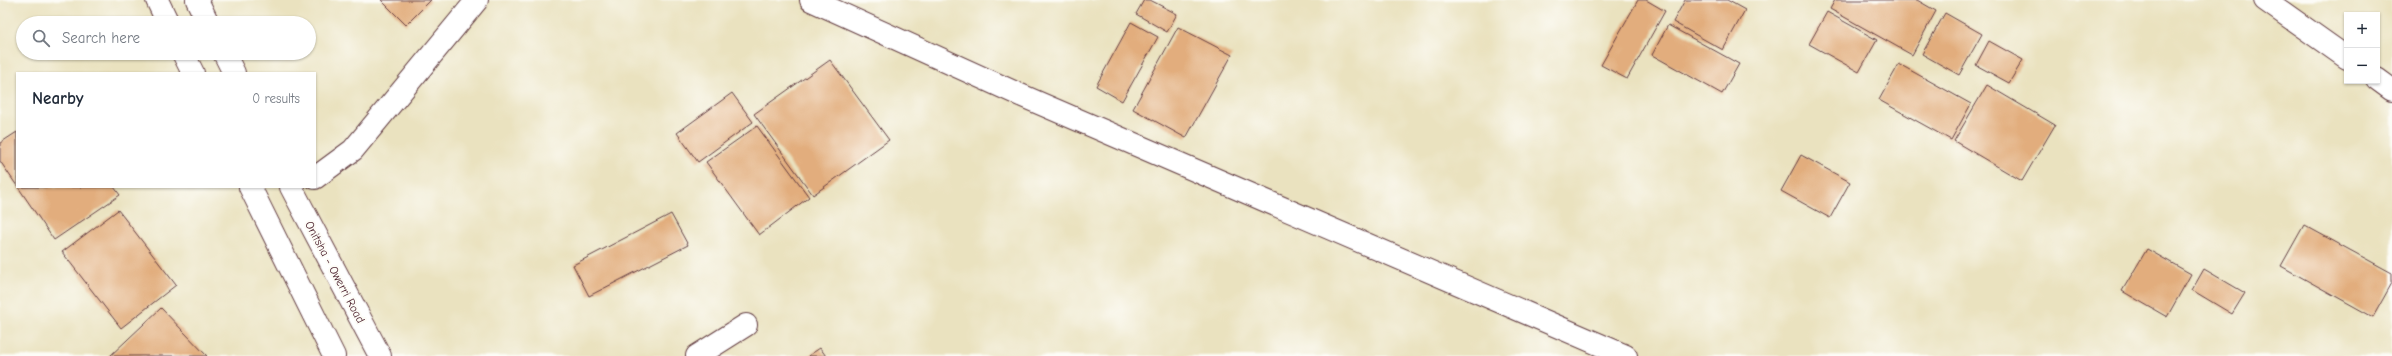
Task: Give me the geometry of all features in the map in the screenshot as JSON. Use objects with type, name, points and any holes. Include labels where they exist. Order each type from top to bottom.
[{"type":"main road","points":[[157,0],[165,16]]},
{"type":"main road","points":[[197,0],[205,16]]},
{"type":"main road","points":[[316,177],[353,150],[477,0]]},
{"type":"main road","points":[[811,0],[1033,100],[1626,356]]},
{"type":"main road","points":[[2265,0],[2344,56]]},
{"type":"main road","points":[[186,60],[192,72]]},
{"type":"main road","points":[[228,60],[234,72]]},
{"type":"main road","points":[[2380,81],[2392,90]]},
{"type":"main road","points":[[250,188],[334,356]]},
{"type":"main road","name":"Onitsha - Owerri Road","points":[[296,189],[380,356]]},
{"type":"main road","points":[[697,356],[746,325]]},
{"type":"building","points":[[381,0],[431,0],[406,25]]},
{"type":"building","points":[[1144,0],[1150,0],[1177,14],[1167,32],[1136,14]]},
{"type":"building","points":[[1638,0],[1646,0],[1665,11],[1627,79],[1601,65]]},
{"type":"building","points":[[1685,0],[1727,0],[1745,10],[1723,50],[1673,22]]},
{"type":"building","points":[[1835,0],[1917,0],[1936,11],[1912,55],[1830,9]]},
{"type":"building","points":[[1827,12],[1877,40],[1859,72],[1809,44]]},
{"type":"building","points":[[1945,13],[1982,34],[1959,75],[1922,54]]},
{"type":"building","points":[[1131,22],[1158,37],[1122,101],[1096,86]]},
{"type":"building","points":[[1668,25],[1739,64],[1722,94],[1652,55]]},
{"type":"building","points":[[1178,27],[1232,55],[1186,138],[1133,109]]},
{"type":"building","points":[[1989,41],[2023,60],[2009,83],[1976,65]]},
{"type":"building","points":[[830,60],[889,140],[813,195],[754,114]]},
{"type":"building","points":[[1899,64],[1971,104],[1951,140],[1879,100]]},
{"type":"building","points":[[1987,85],[2055,125],[2022,181],[1954,141]]},
{"type":"building","points":[[732,93],[753,122],[698,162],[677,133]]},
{"type":"building","points":[[757,126],[809,197],[759,235],[706,162]]},
{"type":"building","points":[[16,133],[16,185],[0,161],[0,143]]},
{"type":"building","points":[[1801,155],[1850,182],[1830,218],[1781,191]]},
{"type":"building","points":[[19,188],[115,188],[120,195],[54,240]]},
{"type":"building","points":[[118,210],[176,285],[121,328],[62,252]]},
{"type":"building","points":[[671,214],[688,245],[589,296],[573,265]]},
{"type":"building","points":[[2304,225],[2392,273],[2392,283],[2373,317],[2281,266]]},
{"type":"building","points":[[2147,249],[2191,274],[2167,317],[2122,291]]},
{"type":"building","points":[[2204,269],[2245,293],[2232,314],[2192,290]]},
{"type":"building","points":[[161,308],[207,356],[110,356]]},
{"type":"building","points":[[820,348],[826,356],[808,356]]}]
